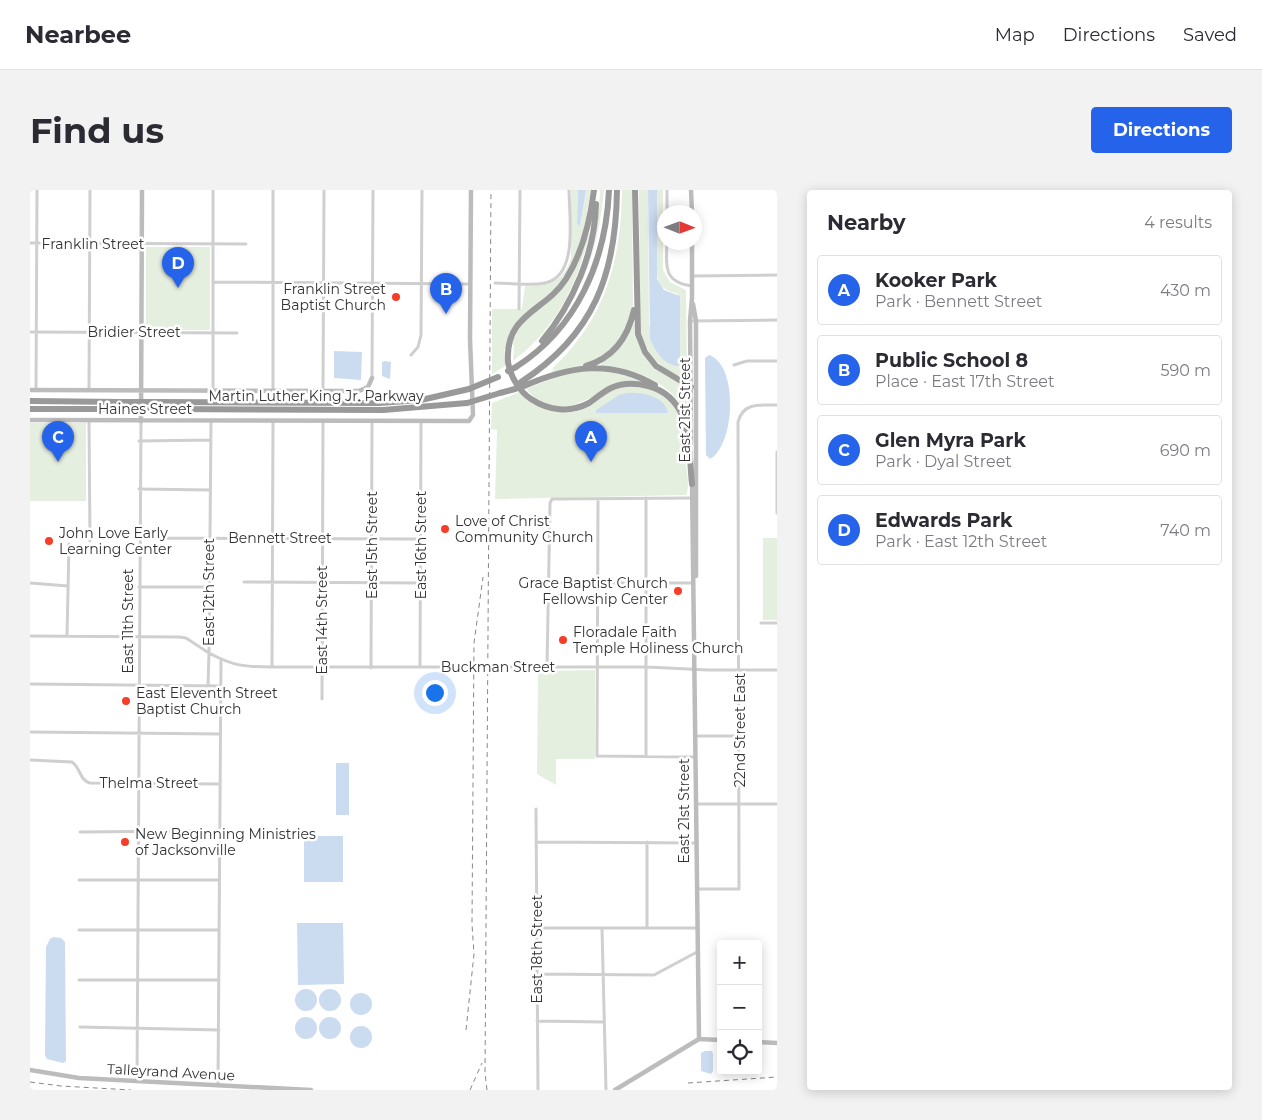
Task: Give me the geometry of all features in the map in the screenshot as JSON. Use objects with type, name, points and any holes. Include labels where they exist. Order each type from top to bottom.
[{"type":"highway","points":[[516,366],[536,348],[550,331],[575,287],[592,237],[595,190]]},
{"type":"highway","points":[[595,190],[586,235],[568,276],[556,292],[523,317],[510,338],[508,354],[511,374],[518,386],[532,400],[542,406],[561,410],[581,406],[618,386],[636,384],[664,392]]},
{"type":"highway","name":"Martin Luther King Jr. Parkway","points":[[30,408],[122,406],[161,402],[379,403],[421,400],[469,389],[498,377],[516,366],[554,335],[585,290],[602,247],[609,190]]},
{"type":"highway","points":[[523,384],[564,348],[583,325],[596,303],[607,274],[613,250],[617,190]]},
{"type":"highway","points":[[635,190],[638,334],[645,352],[663,372],[691,387]]},
{"type":"highway","points":[[523,384],[552,374],[578,368],[606,357],[619,344],[632,321],[636,297]]},
{"type":"highway","points":[[578,368],[599,368],[628,372],[646,380],[672,398],[684,416],[692,484]]},
{"type":"highway","name":"Martin Luther King Jr. Parkway","points":[[30,401],[161,409],[383,410],[468,404],[523,384]]},
{"type":"street","points":[[36,390],[37,190]]},
{"type":"street","points":[[89,390],[90,190]]},
{"type":"street","name":"East 11th Street","points":[[137,1082],[139,441],[142,190]]},
{"type":"street","points":[[212,390],[213,190]]},
{"type":"street","points":[[273,190],[273,391]]},
{"type":"street","points":[[323,391],[324,190]]},
{"type":"street","points":[[372,378],[373,190]]},
{"type":"street","points":[[411,355],[416,351],[420,340],[422,190]]},
{"type":"street","points":[[213,282],[470,284],[471,190]]},
{"type":"street","points":[[519,309],[520,190]]},
{"type":"street","points":[[495,284],[548,282],[556,278],[565,268],[568,258],[569,190]]},
{"type":"street","points":[[667,190],[667,205]]},
{"type":"street","points":[[692,190],[692,205]]},
{"type":"street","name":"Franklin Street","points":[[30,243],[246,244]]},
{"type":"street","points":[[666,250],[666,265],[670,276],[678,283],[692,286]]},
{"type":"street","name":"East 21st Street","points":[[692,250],[690,321],[692,484],[694,498]]},
{"type":"street","points":[[692,276],[777,275]]},
{"type":"street","name":"Haines Street","points":[[30,420],[469,422],[473,415],[470,284]]},
{"type":"street","name":"East 21st Street","points":[[692,298],[696,321],[694,498],[697,558],[694,583],[696,928],[699,1039]]},
{"type":"street","points":[[690,321],[777,320]]},
{"type":"street","name":"Bridier Street","points":[[30,332],[238,333]]},
{"type":"street","points":[[734,365],[747,361],[777,361]]},
{"type":"street","name":"Haines Street","points":[[30,390],[362,390],[370,384],[372,378]]},
{"type":"street","points":[[691,387],[696,396]]},
{"type":"street","name":"22nd Street East","points":[[696,889],[739,889],[738,422],[742,412],[751,406],[777,405]]},
{"type":"street","points":[[89,420],[90,540]]},
{"type":"street","name":"East 12th Street","points":[[211,421],[208,653],[221,660],[218,1086]]},
{"type":"street","points":[[272,667],[273,421]]},
{"type":"street","name":"East 14th Street","points":[[322,699],[323,422]]},
{"type":"street","name":"East 15th Street","points":[[371,668],[372,422]]},
{"type":"street","name":"East 16th Street","points":[[420,667],[421,422]]},
{"type":"street","points":[[139,441],[211,440]]},
{"type":"street","points":[[777,452],[777,513]]},
{"type":"street","points":[[139,489],[210,490]]},
{"type":"street","points":[[646,498],[646,756]]},
{"type":"street","points":[[547,666],[550,502],[552,499],[694,498]]},
{"type":"street","points":[[598,499],[597,756],[695,757]]},
{"type":"street","name":"Bennett Street","points":[[139,538],[420,539]]},
{"type":"street","points":[[67,636],[69,544]]},
{"type":"street","points":[[244,582],[421,583]]},
{"type":"street","points":[[30,583],[68,586]]},
{"type":"street","points":[[549,583],[694,583]]},
{"type":"street","points":[[139,587],[209,587]]},
{"type":"street","points":[[761,623],[777,623]]},
{"type":"street","points":[[30,636],[186,638],[208,653],[208,686]]},
{"type":"street","name":"Buckman Street","points":[[221,660],[241,666],[322,668],[547,666],[777,670]]},
{"type":"street","points":[[30,684],[220,686]]},
{"type":"street","points":[[30,732],[220,734]]},
{"type":"street","points":[[695,736],[740,736]]},
{"type":"street","name":"Thelma Street","points":[[30,760],[72,762],[77,766],[82,779],[90,783],[220,784]]},
{"type":"street","points":[[696,804],[777,804]]},
{"type":"street","name":"East 18th Street","points":[[536,809],[538,1090]]},
{"type":"street","points":[[80,832],[212,832],[220,834]]},
{"type":"street","points":[[537,842],[696,843]]},
{"type":"street","points":[[647,842],[647,928]]},
{"type":"street","points":[[79,880],[219,880]]},
{"type":"street","points":[[537,928],[696,928]]},
{"type":"street","points":[[602,928],[606,1090]]},
{"type":"street","points":[[79,930],[219,930]]},
{"type":"street","points":[[537,974],[654,975],[697,952]]},
{"type":"street","points":[[80,980],[219,980]]},
{"type":"street","points":[[537,1021],[604,1022]]},
{"type":"street","points":[[80,1027],[219,1030]]},
{"type":"street","points":[[615,1090],[699,1039],[717,1040]]},
{"type":"street","points":[[762,1042],[777,1043]]},
{"type":"street","name":"Talleyrand Avenue","points":[[30,1070],[79,1078],[311,1090]]},
{"type":"green space","points":[[571,190],[578,190],[577,224],[580,226],[586,190],[591,190],[582,240],[568,271],[556,289],[518,320],[507,349],[504,349],[507,365],[492,374],[492,309],[522,309],[525,286],[541,285],[554,281],[568,266],[571,258]]},
{"type":"green space","points":[[600,190],[604,190],[599,227],[593,251],[580,286],[594,239]]},
{"type":"green space","points":[[622,190],[632,190],[633,309],[630,318],[616,342],[603,355],[586,364],[552,373],[553,368],[586,329],[598,308],[607,286],[614,264],[618,241]]},
{"type":"green space","points":[[639,190],[648,190],[649,326],[678,294],[664,288],[659,283],[657,275],[657,250],[663,250],[663,270],[670,282],[686,290],[687,382],[670,372],[653,358],[640,333]]},
{"type":"green space","points":[[657,190],[663,190],[663,205],[657,205]]},
{"type":"green space","points":[[588,233],[588,243],[579,270],[565,300],[548,327],[513,361],[514,345],[512,344],[520,325],[555,296]]},
{"type":"green space","points":[[146,247],[210,247],[210,330],[146,330]]},
{"type":"green space","points":[[633,324],[635,324],[637,334],[659,371],[688,388],[688,414],[667,389],[650,378],[621,368],[601,365],[620,347]]},
{"type":"green space","points":[[594,369],[626,373],[641,381],[626,382],[569,406],[555,407],[541,402],[526,389],[566,373]]},
{"type":"green space","points":[[626,386],[644,388],[657,393],[668,400],[675,409],[683,433],[688,480],[686,495],[495,499],[497,430],[491,429],[492,403],[520,392],[531,402],[575,412],[591,405],[611,391]]},
{"type":"green space","points":[[30,423],[86,423],[86,501],[30,501]]},
{"type":"green space","points":[[763,538],[777,538],[777,620],[763,620]]},
{"type":"green space","points":[[595,670],[595,759],[556,759],[556,785],[537,774],[538,671]]},
{"type":"water","points":[[578,190],[586,190],[580,226],[577,224]]},
{"type":"water","points":[[648,190],[657,190],[657,279],[664,290],[680,296],[680,363],[678,366],[668,363],[661,357],[650,338]]},
{"type":"water","points":[[334,351],[362,352],[361,380],[334,378]]},
{"type":"water","points":[[709,355],[719,362],[725,374],[729,389],[730,406],[729,423],[725,438],[718,451],[710,459],[706,455],[705,358]]},
{"type":"water","points":[[382,362],[391,362],[390,379],[382,376]]},
{"type":"water","points":[[627,393],[652,396],[666,407],[668,413],[596,413],[596,410],[619,395]]},
{"type":"water","points":[[336,763],[349,763],[349,815],[336,815]]},
{"type":"water","points":[[304,836],[343,836],[343,882],[304,882]]},
{"type":"water","points":[[297,923],[343,923],[344,984],[298,985]]},
{"type":"water","points":[[53,937],[61,938],[65,942],[66,1061],[63,1063],[47,1059],[45,1055],[46,947]]},
{"type":"water","points":[[306,989],[314,992],[317,1000],[314,1008],[306,1011],[298,1008],[295,1000],[298,992]]},
{"type":"water","points":[[330,989],[338,992],[341,1000],[338,1008],[330,1011],[322,1008],[319,1000],[322,992]]},
{"type":"water","points":[[361,993],[369,996],[372,1004],[369,1012],[361,1015],[353,1012],[350,1004],[353,996]]},
{"type":"water","points":[[306,1017],[314,1020],[317,1028],[314,1036],[306,1039],[298,1036],[295,1028],[298,1020]]},
{"type":"water","points":[[330,1017],[338,1020],[341,1028],[338,1036],[330,1039],[322,1036],[319,1028],[322,1020]]},
{"type":"water","points":[[361,1026],[369,1029],[372,1037],[369,1045],[361,1048],[353,1045],[350,1037],[353,1029]]},
{"type":"water","points":[[712,1051],[713,1054],[713,1071],[711,1074],[701,1071],[701,1053]]},
{"type":"railway","points":[[487,1090],[485,1073],[491,190]]},
{"type":"railway","points":[[466,1030],[474,954],[472,924],[474,643],[483,577]]},
{"type":"railway","points":[[470,1090],[482,1063]]},
{"type":"railway","points":[[688,1083],[777,1077]]},
{"type":"railway","points":[[30,1082],[61,1086],[131,1090]]},
{"type":"place","name":"Edwards Park","points":[[178,288]]},
{"type":"place","name":"Franklin Street Baptist Church","points":[[396,297]]},
{"type":"place","name":"Public School 8","points":[[446,314]]},
{"type":"place","name":"Glen Myra Park","points":[[58,462]]},
{"type":"place","name":"Kooker Park","points":[[591,462]]},
{"type":"place","name":"Love of Christ Community Church","points":[[445,529]]},
{"type":"place","name":"John Love Early Learning Center","points":[[49,541]]},
{"type":"place","name":"Grace Baptist Church Fellowship Center","points":[[678,591]]},
{"type":"place","name":"Floradale Faith Temple Holiness Church","points":[[563,640]]},
{"type":"place","name":"East Eleventh Street Baptist Church","points":[[126,701]]},
{"type":"place","name":"New Beginning Ministries of Jacksonville","points":[[125,842]]}]
